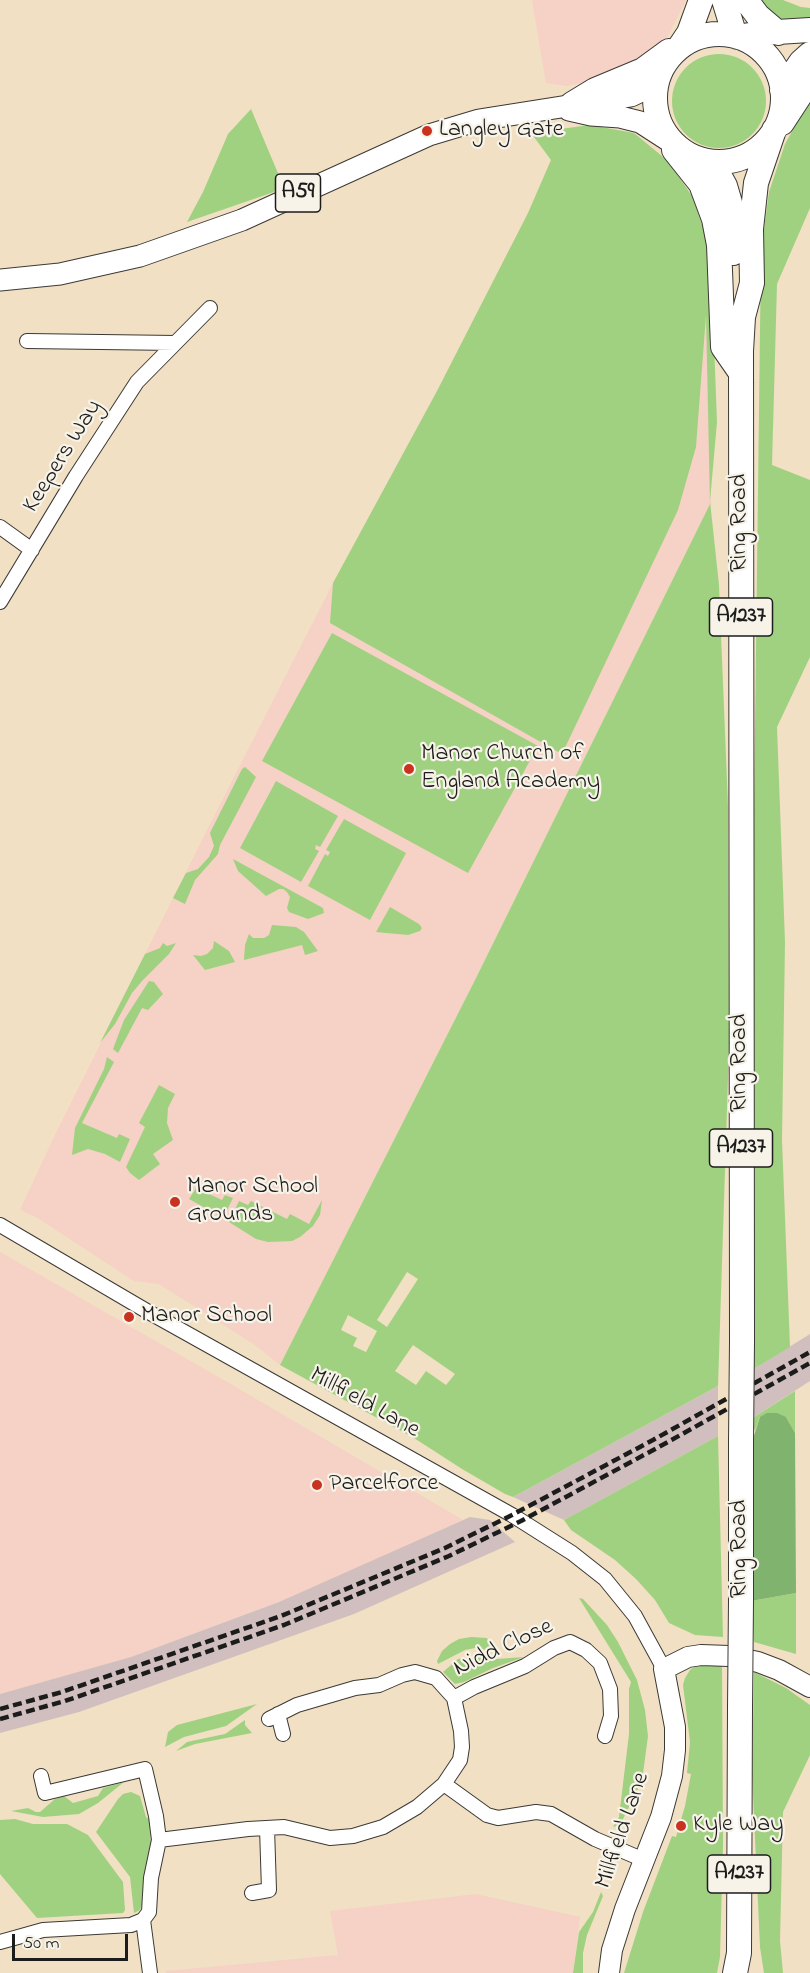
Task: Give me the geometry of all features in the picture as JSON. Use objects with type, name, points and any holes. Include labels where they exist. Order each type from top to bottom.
[{"type":"highway","points":[[701,0],[682,44],[665,65],[656,84],[657,116],[669,141],[701,184],[710,207],[719,245],[723,347],[741,373]]},
{"type":"highway","points":[[724,0],[737,36],[758,48],[767,57],[774,67],[782,90],[782,105],[771,139]]},
{"type":"highway","points":[[746,0],[758,16],[778,33]]},
{"type":"highway","points":[[566,106],[595,90],[643,70],[682,44],[700,37],[810,30]]},
{"type":"highway","points":[[782,90],[801,62],[810,54]]},
{"type":"highway","points":[[669,141],[685,153],[712,162],[735,160],[746,156],[771,139],[810,80]]},
{"type":"highway","name":"Ring Road","points":[[742,317],[752,283],[751,229],[756,183],[771,139]]},
{"type":"highway","name":"Ring Road","points":[[712,162],[725,186],[730,203],[734,283],[742,317],[741,1966]]},
{"type":"main road","name":"A59","points":[[0,280],[60,274],[140,256],[242,220],[429,135],[478,120],[631,96],[656,84]]},
{"type":"main road","name":"A59","points":[[566,106],[591,115],[613,116],[640,122],[669,141]]},
{"type":"street","name":"Keepers Way","points":[[0,602],[76,476],[137,382],[210,308]]},
{"type":"street","points":[[27,341],[175,343]]},
{"type":"street","points":[[0,527],[33,550]]},
{"type":"street","name":"Millfield Lane","points":[[0,1225],[145,1310],[512,1515],[572,1553],[605,1579],[635,1617],[664,1669],[675,1727],[675,1750],[668,1796],[625,1909],[612,1950],[609,1973]]},
{"type":"street","name":"Nidd Close","points":[[454,1698],[474,1687],[525,1666],[554,1648],[570,1642],[586,1650],[600,1663],[610,1689],[610,1716],[605,1736]]},
{"type":"street","points":[[664,1669],[688,1657],[729,1656],[758,1662],[779,1670],[810,1687]]},
{"type":"street","points":[[159,1840],[284,1827],[330,1838],[352,1836],[383,1827],[417,1807],[444,1784],[460,1760],[462,1747],[454,1698],[436,1678],[415,1672],[380,1685],[355,1688],[297,1705],[274,1717],[283,1734]]},
{"type":"street","points":[[0,1942],[43,1930],[131,1925],[143,1920],[149,1912],[151,1878],[159,1840],[146,1769],[45,1793],[41,1776]]},
{"type":"street","points":[[444,1784],[487,1815],[498,1818],[536,1812],[551,1814],[595,1839],[644,1860]]},
{"type":"street","points":[[252,1893],[269,1890],[267,1828]]},
{"type":"street","points":[[143,1920],[150,1973]]},
{"type":"shaded area","points":[[532,0],[686,0],[666,40],[614,75],[567,86],[546,83]]},
{"type":"shaded area","name":"Manor Church of England Academy","points":[[551,160],[707,306],[711,502],[475,980],[280,1365],[255,1345],[159,1284],[134,1281],[36,1217],[20,1210],[204,836],[333,583],[437,391],[528,213]]},
{"type":"shaded area","points":[[0,1252],[463,1520],[279,1602],[131,1657],[0,1694]]},
{"type":"shaded area","points":[[810,1334],[810,1381],[751,1419],[752,1370]]},
{"type":"shaded area","points":[[718,1386],[718,1436],[564,1520],[513,1497]]},
{"type":"shaded area","points":[[470,1517],[490,1520],[515,1542],[354,1614],[79,1712],[0,1733],[0,1694],[131,1657],[279,1602]]},
{"type":"shaded area","points":[[476,1894],[580,1917],[573,1973],[166,1973],[166,1971],[338,1955],[330,1911]]},
{"type":"green space","points":[[755,0],[783,0],[810,8],[810,26],[777,26]]},
{"type":"green space","points":[[719,54],[737,57],[752,68],[763,83],[766,101],[763,119],[752,134],[737,145],[719,148],[701,145],[686,134],[675,119],[672,101],[675,83],[686,68],[701,57]]},
{"type":"green space","points":[[810,99],[810,208],[777,284],[772,465],[810,480],[810,657],[777,727],[785,942],[782,1140],[790,1347],[752,1370],[754,808],[761,251],[769,192],[785,144]]},
{"type":"green space","points":[[251,109],[280,178],[274,192],[187,222],[203,192],[228,134]]},
{"type":"green space","points":[[590,125],[634,133],[668,161],[692,196],[705,233],[711,265],[717,422],[710,501],[719,585],[728,806],[729,1047],[718,1386],[513,1497],[462,1469],[414,1438],[280,1365],[475,980],[710,504],[706,315],[696,447],[678,510],[562,754],[330,623],[333,583],[437,391],[528,213],[551,160],[531,133]],"holes":[[[407,1272],[418,1279],[387,1327],[377,1320]],[[348,1315],[377,1331],[366,1352],[353,1346],[357,1338],[341,1330]],[[413,1345],[455,1374],[446,1385],[426,1371],[416,1385],[395,1371]]]},
{"type":"green space","points":[[332,633],[538,746],[468,873],[262,761]]},
{"type":"green space","points":[[245,767],[256,777],[220,845],[218,854],[195,880],[185,904],[173,898],[186,873],[198,869],[209,857],[214,846],[210,833]]},
{"type":"green space","points":[[276,781],[338,816],[320,847],[316,845],[315,849],[319,851],[301,882],[240,848]]},
{"type":"green space","points":[[344,819],[406,853],[370,920],[308,886],[325,854],[328,856],[330,852],[326,850]]},
{"type":"green space","points":[[233,859],[323,908],[324,913],[308,919],[289,912],[287,908],[290,897],[287,892],[279,889],[266,896],[238,871]]},
{"type":"green space","points":[[390,907],[419,924],[422,928],[420,931],[408,935],[376,932]]},
{"type":"green space","points":[[272,925],[296,927],[304,932],[318,951],[305,955],[302,945],[244,960],[245,945],[249,934],[253,938],[264,938],[269,935]]},
{"type":"green space","points":[[214,941],[229,951],[235,962],[205,970],[193,955],[207,954],[213,948]]},
{"type":"green space","points":[[163,943],[167,946],[176,943],[169,954],[132,993],[115,1024],[100,1043],[145,954],[160,948]]},
{"type":"green space","points":[[149,981],[154,982],[163,994],[148,1010],[142,1008],[118,1053],[113,1049],[124,1020]]},
{"type":"green space","points":[[107,1057],[114,1062],[82,1123],[117,1138],[119,1134],[130,1139],[120,1162],[88,1149],[72,1155],[75,1128],[104,1069]]},
{"type":"green space","points":[[159,1085],[175,1094],[168,1108],[167,1123],[173,1140],[153,1154],[160,1164],[139,1180],[126,1167],[145,1127],[139,1123]]},
{"type":"green space","points":[[196,1188],[222,1200],[225,1195],[233,1198],[223,1218],[189,1199]]},
{"type":"green space","points":[[322,1200],[320,1215],[313,1226],[292,1241],[268,1242],[256,1239],[229,1222],[239,1201],[248,1205],[251,1201],[287,1219],[290,1214],[309,1224]]},
{"type":"green space","points":[[795,1391],[795,1433],[786,1417],[760,1417],[755,1431],[751,1419]]},
{"type":"green space","points":[[767,1413],[777,1413],[786,1417],[795,1433],[796,1593],[751,1601],[752,1442],[760,1417]]},
{"type":"green space","points":[[718,1436],[723,1637],[695,1635],[669,1623],[655,1600],[636,1579],[615,1560],[571,1530],[564,1520]]},
{"type":"green space","points":[[796,1593],[796,1654],[754,1642],[751,1601]]},
{"type":"green space","points":[[579,1598],[583,1599],[607,1625],[618,1642],[637,1680],[645,1710],[648,1736],[642,1781],[620,1825],[613,1827],[619,1817],[629,1734],[631,1682]]},
{"type":"green space","points":[[487,1638],[493,1651],[475,1648],[465,1650],[438,1664],[437,1661],[442,1651],[450,1644],[459,1639]]},
{"type":"green space","points":[[471,1657],[497,1659],[524,1657],[455,1684],[443,1672],[458,1659]]},
{"type":"green space","points":[[722,1662],[723,1845],[720,1957],[717,1973],[624,1973],[643,1912],[672,1836],[676,1837],[685,1806],[691,1774],[687,1773],[690,1742],[683,1685],[685,1678],[697,1664]]},
{"type":"green space","points":[[754,1672],[786,1688],[810,1705],[810,1755],[783,1812],[780,1941],[783,1973],[764,1973],[760,1947],[752,1773]]},
{"type":"green space","points":[[257,1704],[226,1726],[184,1737],[165,1747],[168,1732],[177,1725]]},
{"type":"green space","points":[[245,1720],[245,1725],[252,1733],[195,1744],[176,1751],[187,1742],[225,1734]]},
{"type":"green space","points":[[124,1782],[98,1803],[79,1814],[43,1817],[11,1811],[28,1808],[40,1812],[55,1799],[64,1796],[73,1803],[98,1796],[103,1788]]},
{"type":"green space","points":[[131,1792],[140,1796],[146,1817],[149,1819],[151,1844],[143,1879],[144,1899],[140,1910],[134,1913],[130,1877],[96,1832],[118,1799],[123,1794]]},
{"type":"green space","points":[[15,1819],[33,1824],[67,1824],[88,1835],[123,1882],[125,1910],[123,1913],[37,1918],[0,1874],[0,1820]]},
{"type":"green space","points":[[601,1892],[603,1896],[587,1935],[583,1953],[583,1973],[573,1973],[579,1932],[593,1912]]},
{"type":"railway","points":[[0,1709],[62,1692],[281,1616],[445,1548],[653,1440],[810,1352]]},
{"type":"railway","points":[[0,1719],[65,1701],[284,1625],[449,1556],[521,1521],[810,1363]]},
{"type":"place","name":"Langley Gate","points":[[427,131]]},
{"type":"place","name":"Manor Church of England Academy","points":[[409,769]]},
{"type":"place","name":"Manor School Grounds","points":[[175,1202]]},
{"type":"place","name":"Manor School","points":[[129,1317]]},
{"type":"place","name":"Parcelforce","points":[[317,1485]]},
{"type":"place","name":"Kyle Way","points":[[681,1826]]}]
